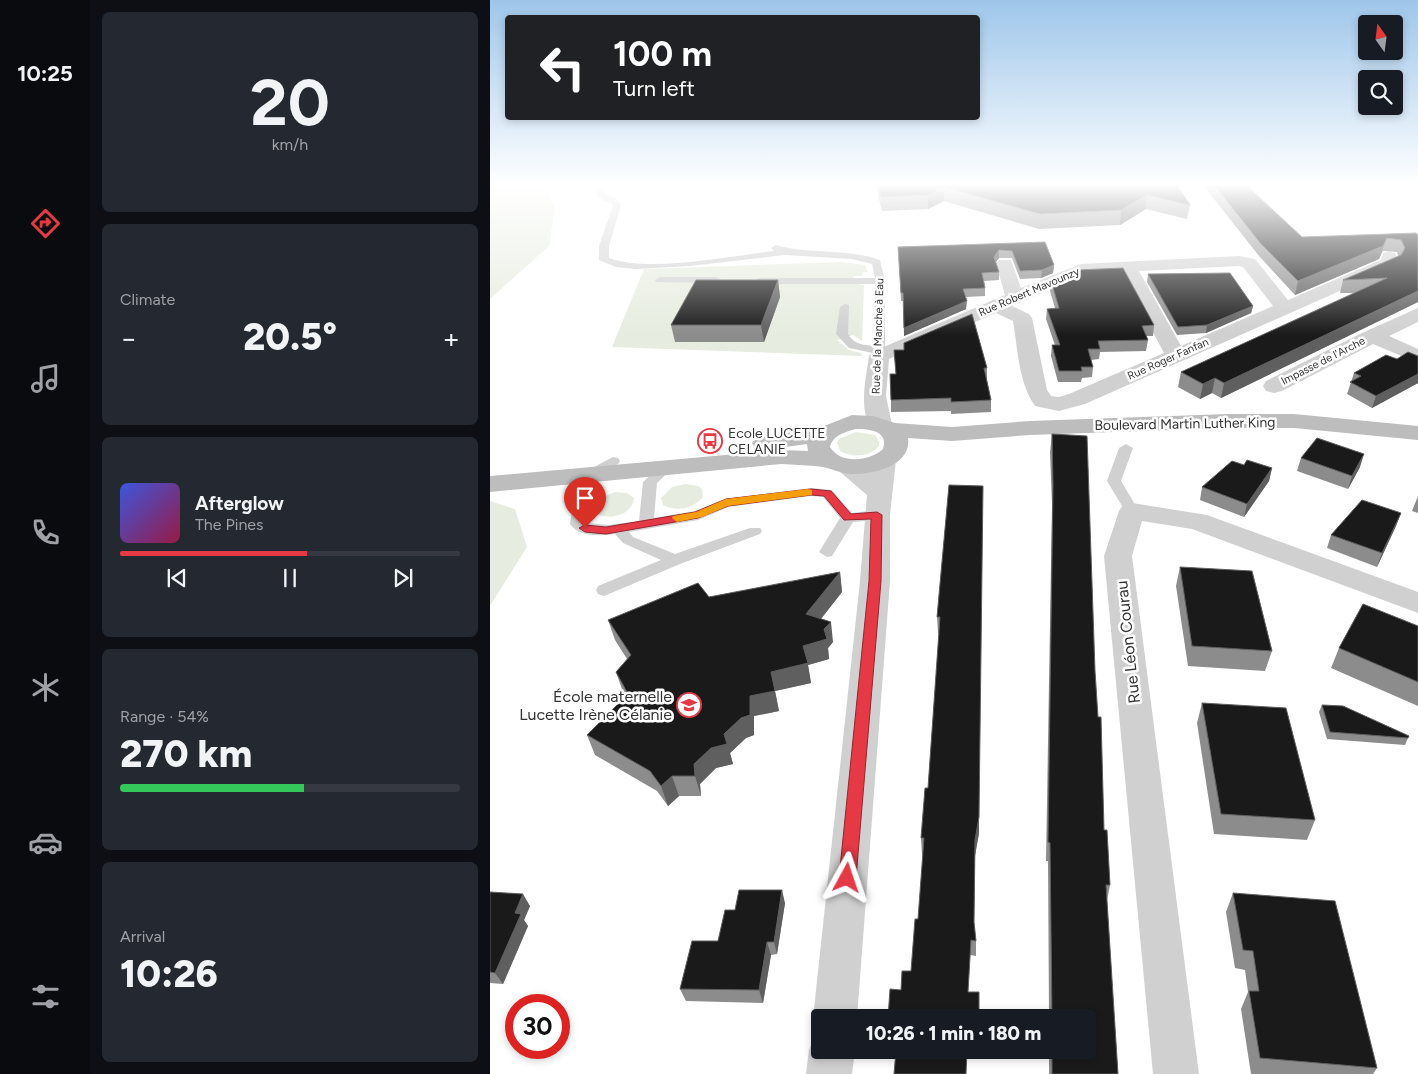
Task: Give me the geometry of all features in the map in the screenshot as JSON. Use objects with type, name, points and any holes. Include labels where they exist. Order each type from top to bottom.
[{"type":"main road","name":"Boulevard Martin Luther King","points":[[836,463],[866,466],[887,442],[952,434],[1040,428],[1228,421],[1294,421],[1418,432]]},
{"type":"main road","points":[[490,474],[613,461],[835,429],[864,422],[887,442]]},
{"type":"main road","points":[[835,429],[818,443],[819,451],[836,463]]},
{"type":"main road","points":[[490,484],[781,457],[836,463]]},
{"type":"street","name":"Rue Roger Fanfan","points":[[1006,302],[1022,318],[1036,390],[1043,400],[1059,404],[1077,399],[1390,262],[1389,257]]},
{"type":"street","name":"Rue Robert Mavounzy","points":[[879,353],[1006,302],[1080,269],[1239,261],[1249,263],[1284,308]]},
{"type":"street","points":[[1005,264],[1006,302]]},
{"type":"street","points":[[1127,266],[1176,355]]},
{"type":"street","name":"Impasse de l'Arche","points":[[1274,386],[1418,314]]},
{"type":"street","points":[[1378,333],[1418,344]]},
{"type":"street","name":"Impasse de l'Arche","points":[[1378,333],[1418,357]]},
{"type":"street","name":"Rue de la Manche à Eau","points":[[836,1009],[875,581],[869,509],[887,442],[875,396],[879,353]]},
{"type":"street","points":[[835,429],[875,396]]},
{"type":"street","points":[[836,463],[869,509]]},
{"type":"street","points":[[1132,511],[1197,522],[1418,603]]},
{"type":"street","name":"Rue Léon Courau","points":[[1132,511],[1118,556],[1176,1074]]},
{"type":"street","points":[[830,1074],[831,1059]]},
{"type":"lane","name":"Rue de la Manche à Eau","points":[[607,235],[604,246],[604,260],[610,264],[636,266],[664,264],[781,250],[867,257],[877,262],[880,281],[879,353]]},
{"type":"lane","points":[[660,280],[728,280]]},
{"type":"lane","points":[[748,280],[880,281]]},
{"type":"lane","points":[[845,308],[842,334],[844,338],[858,348],[879,353]]},
{"type":"lane","points":[[1126,448],[1114,481],[1132,511]]},
{"type":"lane","points":[[613,461],[584,476],[577,524],[585,528],[606,531],[619,529],[698,515],[726,503],[811,492],[827,493],[869,509],[827,552]]},
{"type":"lane","points":[[646,523],[650,482],[666,468]]},
{"type":"lane","points":[[619,529],[628,540],[675,560]]},
{"type":"lane","points":[[604,590],[675,560],[755,531]]},
{"type":"shaded area","points":[[490,235],[551,235],[549,246],[490,299]]},
{"type":"shaded area","points":[[841,262],[865,265],[868,272],[863,272],[862,276],[853,276],[852,283],[864,285],[862,341],[853,335],[837,340],[849,350],[861,353],[862,356],[612,347],[644,269]]},
{"type":"shaded area","points":[[856,432],[875,435],[879,446],[871,452],[861,455],[850,455],[840,451],[837,443],[839,439]]},
{"type":"shaded area","points":[[685,484],[698,486],[702,489],[703,497],[690,507],[685,508],[679,509],[663,505],[661,498],[672,487]]},
{"type":"shaded area","points":[[615,492],[627,493],[634,498],[629,509],[624,513],[611,516],[604,516],[593,511],[592,507],[597,499]]},
{"type":"shaded area","points":[[490,501],[515,509],[527,547],[490,606]]},
{"type":"building","points":[[1254,235],[1300,235],[1302,237],[1418,235],[1418,291],[1224,383],[1215,378],[1203,384],[1181,372],[1387,278],[1343,280],[1401,255],[1405,248],[1401,240],[1387,238],[1383,246],[1298,281]]},
{"type":"building","points":[[1045,242],[1054,265],[1042,270],[1020,271],[1012,251],[999,250],[994,257],[999,272],[982,273],[985,288],[963,289],[967,301],[904,328],[903,293],[901,293],[898,247]]},
{"type":"building","points":[[1123,268],[1154,325],[1142,326],[1148,340],[1098,341],[1100,349],[1088,349],[1093,367],[1081,367],[1082,371],[1059,371],[1052,345],[1060,345],[1047,309],[1059,308],[1051,281],[1077,270]]},
{"type":"building","points":[[1230,273],[1253,306],[1207,325],[1178,327],[1148,274]]},
{"type":"building","points":[[696,280],[778,280],[761,325],[671,325]]},
{"type":"building","points":[[972,314],[987,368],[984,368],[991,400],[951,402],[951,398],[891,400],[890,374],[896,374],[894,350],[904,350],[904,343]]},
{"type":"building","points":[[1408,352],[1418,356],[1418,374],[1376,396],[1350,382],[1361,376],[1354,373],[1386,355],[1397,359]]},
{"type":"building","points":[[1052,434],[1087,436],[1095,671],[1098,717],[1101,717],[1104,830],[1107,830],[1110,885],[1106,885],[1118,1074],[1052,1074],[1052,1059],[1096,1059],[1096,1009],[1052,1009],[1050,843],[1048,842]]},
{"type":"building","points":[[1317,438],[1364,454],[1352,476],[1301,458]]},
{"type":"building","points":[[1247,460],[1272,468],[1247,504],[1202,487],[1232,461],[1244,465]]},
{"type":"building","points":[[949,485],[983,486],[979,817],[975,840],[974,922],[976,941],[971,940],[968,992],[979,992],[979,1009],[889,1009],[890,989],[901,990],[902,971],[911,971],[915,919],[918,919],[924,838],[921,838],[925,788],[928,788],[940,617],[937,617]]},
{"type":"building","points":[[1362,500],[1401,513],[1382,553],[1331,535]]},
{"type":"building","points":[[1180,567],[1252,571],[1272,651],[1192,646]]},
{"type":"building","points":[[840,572],[806,614],[831,622],[824,629],[827,639],[803,646],[808,663],[771,672],[775,691],[750,696],[750,715],[741,718],[724,734],[727,744],[711,748],[694,764],[695,776],[672,776],[661,786],[650,771],[587,735],[628,694],[616,672],[631,655],[608,620],[698,583],[709,597]]},
{"type":"building","points":[[1363,604],[1418,626],[1418,682],[1339,648]]},
{"type":"building","points":[[1202,703],[1286,708],[1315,820],[1221,814]]},
{"type":"building","points":[[1322,705],[1343,706],[1409,736],[1408,738],[1330,732]]},
{"type":"building","points":[[739,890],[782,890],[774,942],[767,942],[759,990],[680,989],[692,941],[718,941],[725,910],[735,910]]},
{"type":"building","points":[[490,892],[523,894],[515,913],[521,914],[495,973],[490,972]]},
{"type":"building","points":[[1233,893],[1335,901],[1377,1068],[1260,1058],[1249,991],[1259,991],[1253,951],[1243,950]]},
{"type":"building","points":[[895,1059],[967,1059],[966,1074],[894,1074]]},
{"type":"slow traffic","points":[[677,518],[698,515],[726,503],[808,492]]},
{"type":"place","name":"Ecole LUCETTE CELANIE","points":[[710,441]]},
{"type":"place","name":"École maternelle Lucette Irène Célanie","points":[[689,705]]},
{"type":"route","points":[[585,528],[606,531],[619,529],[698,515],[726,503],[811,492],[827,493],[848,518],[877,515],[875,581],[847,878]]}]
